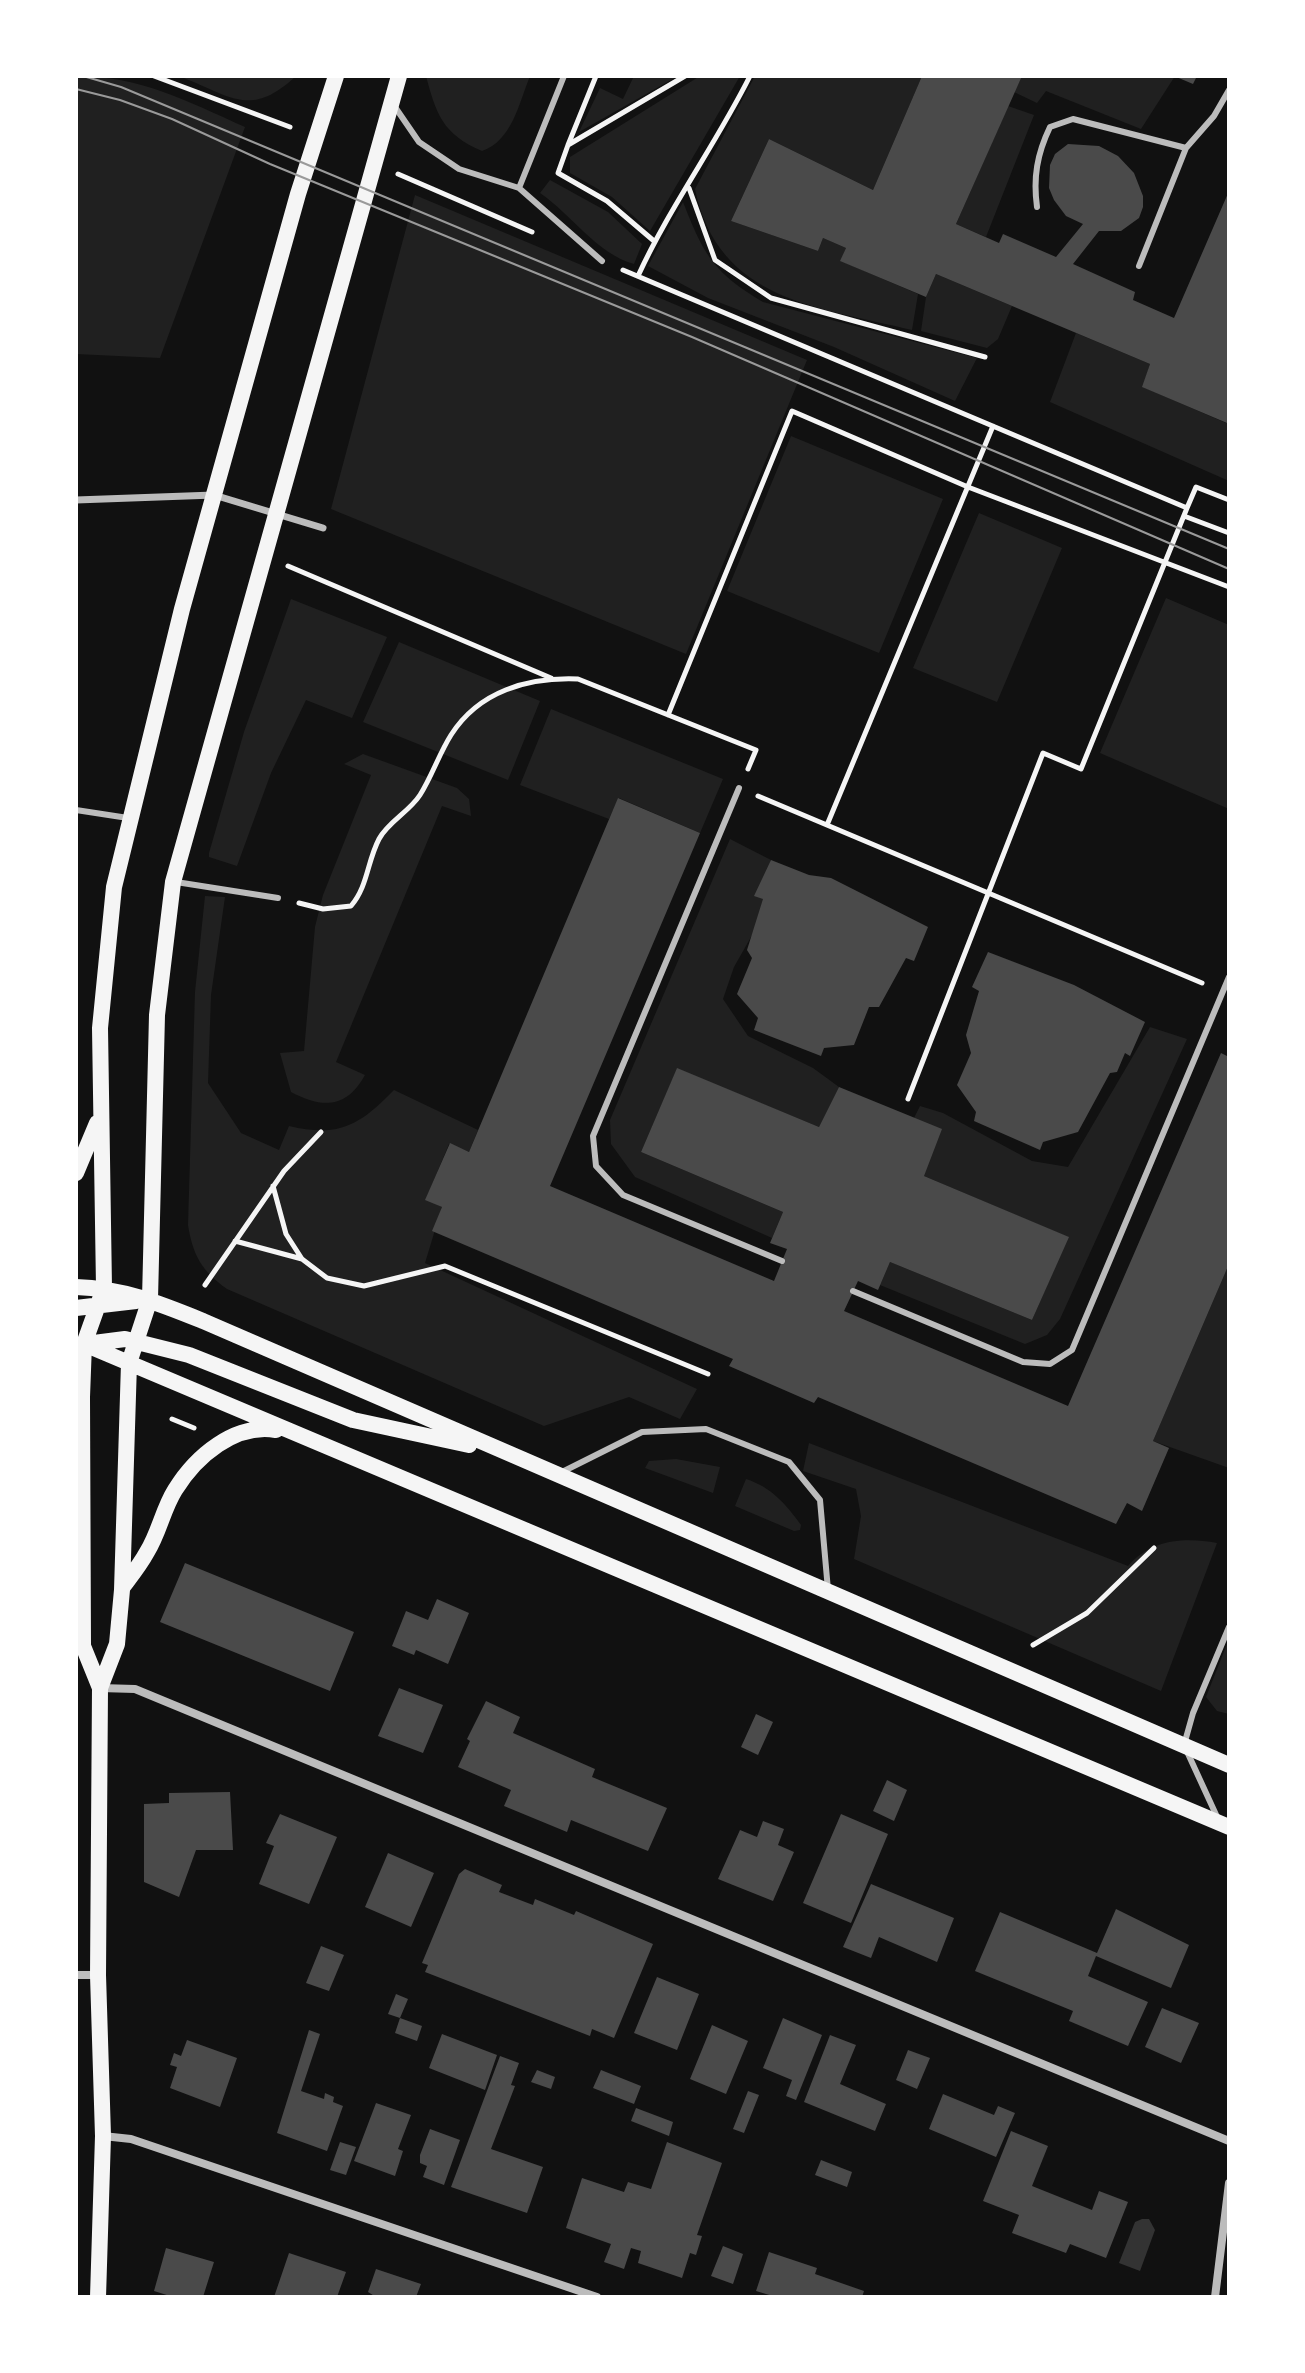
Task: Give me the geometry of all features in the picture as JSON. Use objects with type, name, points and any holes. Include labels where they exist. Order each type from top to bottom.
[{"type":"main road","points":[[100,1688],[83,1646],[80,1344],[104,1288],[100,1114],[105,964],[114,887],[214,495],[298,194],[336,76]]},
{"type":"main road","points":[[98,2297],[103,2136],[98,1975],[100,1688],[117,1644],[122,1590],[129,1363],[150,1299],[157,1030],[173,882],[399,76]]},
{"type":"main road","points":[[76,1173],[100,1114]]},
{"type":"main road","points":[[76,1287],[104,1288],[150,1299],[1229,1765]]},
{"type":"main road","points":[[76,1308],[150,1299]]},
{"type":"main road","points":[[80,1344],[125,1339],[189,1355],[353,1420],[506,1453]]},
{"type":"main road","points":[[80,1344],[1225,1825]]},
{"type":"main road","points":[[122,1590],[149,1551],[174,1491],[196,1463],[214,1448],[257,1427],[296,1434]]},
{"type":"street","points":[[76,500],[214,495],[323,528]]},
{"type":"street","points":[[100,1688],[135,1689],[1229,2141]]},
{"type":"street","points":[[76,1975],[98,1975]]},
{"type":"street","points":[[103,2136],[131,2139],[597,2297]]},
{"type":"street","points":[[1215,2297],[1229,2183]]},
{"type":"lane","points":[[519,188],[564,76]]},
{"type":"lane","points":[[1139,266],[1186,148],[1214,116],[1229,90]]},
{"type":"lane","points":[[392,103],[419,142],[459,169],[519,188],[602,261]]},
{"type":"lane","points":[[1037,207],[1034,184],[1040,149],[1050,127],[1073,119],[1186,148]]},
{"type":"lane","points":[[739,788],[593,1136],[596,1166],[623,1195],[782,1261]]},
{"type":"lane","points":[[76,810],[131,819]]},
{"type":"lane","points":[[173,882],[278,898]]},
{"type":"lane","points":[[853,1291],[1023,1362],[1050,1364],[1072,1350],[1229,977]]},
{"type":"lane","points":[[557,1475],[642,1432],[706,1429],[789,1462],[820,1500],[828,1591]]},
{"type":"lane","points":[[1225,1825],[1184,1745],[1193,1713],[1229,1627]]},
{"type":"path","points":[[596,76],[558,173],[607,201],[654,241]]},
{"type":"path","points":[[568,145],[685,76]]},
{"type":"path","points":[[638,276],[654,241],[689,188],[750,76]]},
{"type":"path","points":[[420,186],[546,238]]},
{"type":"path","points":[[689,188],[715,260],[771,298],[985,357]]},
{"type":"path","points":[[602,261],[1187,508]]},
{"type":"path","points":[[668,715],[792,411],[968,487],[1229,587]]},
{"type":"path","points":[[827,825],[993,426]]},
{"type":"path","points":[[908,1099],[1043,753],[1081,769],[1196,487],[1229,500]]},
{"type":"path","points":[[1184,516],[1229,533]]},
{"type":"path","points":[[285,565],[552,678]]},
{"type":"path","points":[[205,1285],[273,1186],[321,1132]]},
{"type":"path","points":[[273,1186],[286,1234],[302,1259],[327,1278],[364,1286],[445,1266],[708,1374]]},
{"type":"path","points":[[235,1241],[302,1259]]},
{"type":"path","points":[[172,1419],[204,1432]]},
{"type":"path","points":[[1033,1645],[1087,1613],[1154,1548]]},
{"type":"shaded area","points":[[76,76],[142,85],[183,99],[245,127],[160,358],[76,354]]},
{"type":"shaded area","points":[[179,76],[296,76],[266,97],[240,100]]},
{"type":"shaded area","points":[[426,76],[530,76],[507,130],[501,139],[482,151],[449,130],[433,101]]},
{"type":"shaded area","points":[[634,76],[678,76],[579,132],[600,88],[623,99]]},
{"type":"shaded area","points":[[700,76],[740,76],[650,231],[612,197],[570,173],[570,157]]},
{"type":"shaded area","points":[[755,76],[922,76],[873,190],[769,139],[731,221],[818,251],[823,238],[846,248],[841,261],[918,294],[912,330],[808,305],[777,293],[749,277],[725,255],[707,226],[695,189]]},
{"type":"shaded area","points":[[1022,76],[1175,76],[1141,129],[1046,91],[1037,103],[1014,92]]},
{"type":"shaded area","points":[[1008,106],[1034,115],[986,237],[956,224]]},
{"type":"shaded area","points":[[550,180],[608,212],[642,244],[634,264],[596,243],[540,193]]},
{"type":"shaded area","points":[[415,195],[807,360],[686,654],[331,509]]},
{"type":"shaded area","points":[[683,202],[697,236],[712,261],[732,281],[763,302],[977,358],[955,401],[834,347],[708,298],[648,266]]},
{"type":"shaded area","points":[[936,274],[1012,306],[998,339],[987,348],[921,331],[926,297]]},
{"type":"shaded area","points":[[1076,333],[1150,364],[1143,387],[1226,423],[1229,418],[1229,481],[1050,402]]},
{"type":"shaded area","points":[[791,436],[943,499],[879,653],[727,591]]},
{"type":"shaded area","points":[[979,513],[1062,548],[997,702],[913,668]]},
{"type":"shaded area","points":[[1166,598],[1229,625],[1229,809],[1100,753]]},
{"type":"shaded area","points":[[291,599],[387,637],[352,718],[306,700],[271,773],[237,866],[209,857],[209,853],[244,732]]},
{"type":"shaded area","points":[[399,642],[540,701],[508,780],[363,722]]},
{"type":"shaded area","points":[[551,709],[723,779],[700,833],[619,798],[609,819],[520,785]]},
{"type":"shaded area","points":[[363,754],[457,788],[469,799],[471,816],[442,806],[336,1062],[365,1075],[350,1094],[324,1103],[291,1092],[280,1053],[304,1051],[315,927],[323,895],[371,775],[344,764]]},
{"type":"shaded area","points":[[730,839],[771,860],[764,914],[734,967],[723,999],[748,1036],[813,1068],[839,1087],[819,1127],[677,1069],[641,1152],[783,1212],[772,1238],[635,1177],[611,1144],[610,1120]]},
{"type":"shaded area","points":[[205,896],[225,897],[211,995],[208,1083],[241,1133],[279,1150],[289,1126],[322,1130],[348,1126],[370,1112],[394,1090],[478,1130],[469,1152],[449,1144],[426,1199],[442,1207],[425,1263],[697,1389],[680,1419],[629,1397],[544,1426],[227,1289],[211,1276],[196,1254],[188,1225],[195,992]]},
{"type":"shaded area","points":[[1150,1027],[1187,1039],[1060,1319],[1047,1335],[1025,1344],[880,1285],[890,1262],[1032,1320],[1068,1237],[924,1176],[914,1118],[920,1106],[943,1113],[1032,1161],[1068,1167]]},
{"type":"shaded area","points":[[1229,1264],[1229,1468],[1153,1441]]},
{"type":"shaded area","points":[[809,1443],[1128,1566],[1147,1550],[1169,1542],[1193,1540],[1217,1543],[1161,1691],[854,1559],[861,1516],[856,1489],[803,1471]]},
{"type":"shaded area","points":[[676,1459],[720,1467],[713,1493],[645,1468],[649,1461]]},
{"type":"shaded area","points":[[746,1479],[777,1497],[801,1525],[800,1530],[794,1531],[735,1506]]},
{"type":"shaded area","points":[[1229,1639],[1229,1714],[1217,1711],[1206,1697]]},
{"type":"shaded area","points":[[1149,2219],[1155,2230],[1140,2271],[1119,2263],[1135,2222]]},
{"type":"building","points":[[922,76],[1022,76],[956,224],[999,243],[1003,234],[1056,257],[1083,224],[1066,216],[1054,200],[1049,188],[1050,165],[1055,154],[1068,144],[1099,146],[1118,156],[1134,173],[1143,196],[1143,207],[1139,218],[1121,231],[1099,231],[1073,264],[1135,292],[1133,300],[1174,318],[1229,191],[1227,423],[1142,387],[1150,364],[936,274],[926,297],[840,261],[846,248],[823,238],[818,251],[731,221],[769,139],[873,190]]},
{"type":"building","points":[[1174,76],[1197,76],[1193,84]]},
{"type":"building","points":[[618,798],[700,833],[550,1186],[774,1281],[787,1249],[770,1243],[783,1212],[641,1152],[677,1068],[819,1127],[839,1087],[942,1129],[924,1176],[1069,1237],[1032,1320],[890,1262],[878,1290],[858,1281],[844,1311],[1068,1406],[1221,1053],[1229,1057],[1229,1264],[1153,1441],[1169,1448],[1142,1511],[1127,1503],[1116,1524],[818,1397],[814,1403],[729,1366],[733,1359],[432,1231],[442,1207],[425,1200],[450,1143],[469,1152]]},
{"type":"building","points":[[771,860],[809,875],[831,878],[928,927],[914,961],[906,958],[879,1007],[869,1007],[854,1045],[824,1048],[821,1056],[754,1030],[758,1018],[737,994],[752,958],[747,950],[763,899],[754,896]]},
{"type":"building","points":[[988,952],[1074,985],[1145,1022],[1130,1056],[1125,1053],[1117,1072],[1110,1073],[1078,1132],[1043,1142],[1040,1150],[974,1121],[976,1112],[957,1085],[971,1053],[966,1035],[979,991],[972,987]]},
{"type":"building","points":[[185,1563],[354,1632],[330,1691],[160,1622]]},
{"type":"building","points":[[437,1599],[469,1613],[448,1664],[416,1650],[414,1655],[392,1646],[406,1611],[428,1620]]},
{"type":"building","points":[[399,1688],[443,1705],[423,1753],[378,1736]]},
{"type":"building","points":[[486,1701],[520,1717],[513,1733],[595,1769],[592,1777],[667,1808],[648,1851],[571,1820],[567,1832],[504,1806],[511,1790],[458,1767],[470,1741],[467,1739]]},
{"type":"building","points":[[756,1714],[773,1722],[758,1755],[741,1747]]},
{"type":"building","points":[[887,1780],[907,1790],[894,1821],[873,1811]]},
{"type":"building","points":[[230,1792],[233,1850],[196,1850],[179,1897],[144,1882],[144,1804],[169,1803],[169,1793]]},
{"type":"building","points":[[280,1814],[337,1837],[309,1904],[259,1884],[274,1846],[266,1843]]},
{"type":"building","points":[[841,1814],[888,1834],[851,1923],[803,1903]]},
{"type":"building","points":[[763,1821],[784,1829],[778,1845],[794,1852],[773,1901],[718,1879],[740,1830],[757,1837]]},
{"type":"building","points":[[388,1853],[434,1873],[411,1927],[365,1907]]},
{"type":"building","points":[[465,1869],[502,1885],[499,1892],[533,1905],[535,1899],[574,1915],[576,1911],[653,1944],[614,2038],[592,2029],[590,2036],[425,1972],[428,1965],[422,1963],[459,1874]]},
{"type":"building","points":[[871,1884],[954,1918],[937,1962],[879,1937],[871,1958],[843,1947]]},
{"type":"building","points":[[1116,1909],[1189,1945],[1171,1988],[1096,1956],[1088,1976],[1148,2002],[1128,2046],[1069,2021],[1073,2011],[975,1971],[1000,1912],[1097,1953]]},
{"type":"building","points":[[321,1946],[344,1955],[329,1991],[306,1983]]},
{"type":"building","points":[[657,1977],[699,1994],[677,2050],[634,2033]]},
{"type":"building","points":[[396,1994],[408,1999],[400,2018],[388,2014]]},
{"type":"building","points":[[1162,2008],[1199,2023],[1181,2063],[1145,2047]]},
{"type":"building","points":[[400,2018],[422,2026],[417,2041],[395,2033]]},
{"type":"building","points":[[783,2018],[822,2035],[796,2100],[786,2096],[792,2080],[763,2068]]},
{"type":"building","points":[[712,2025],[748,2041],[726,2094],[690,2079]]},
{"type":"building","points":[[309,2030],[320,2034],[301,2091],[324,2099],[325,2093],[334,2097],[333,2102],[343,2106],[327,2151],[277,2133]]},
{"type":"building","points":[[442,2034],[497,2055],[485,2090],[429,2068]]},
{"type":"building","points":[[830,2035],[856,2045],[840,2084],[886,2104],[875,2131],[804,2102]]},
{"type":"building","points":[[187,2040],[237,2058],[220,2107],[170,2088],[177,2067],[170,2065],[174,2053],[181,2056]]},
{"type":"building","points":[[908,2050],[930,2058],[917,2089],[896,2080]]},
{"type":"building","points":[[500,2056],[519,2063],[511,2085],[515,2086],[491,2149],[543,2167],[527,2213],[451,2187]]},
{"type":"building","points":[[537,2070],[555,2077],[551,2089],[531,2082]]},
{"type":"building","points":[[601,2070],[641,2086],[634,2104],[593,2088]]},
{"type":"building","points":[[748,2091],[759,2095],[744,2133],[733,2129]]},
{"type":"building","points":[[943,2094],[994,2115],[998,2106],[1015,2113],[996,2157],[929,2129]]},
{"type":"building","points":[[376,2103],[411,2115],[398,2149],[403,2151],[395,2176],[354,2161]]},
{"type":"building","points":[[636,2108],[673,2122],[669,2136],[631,2121]]},
{"type":"building","points":[[430,2129],[460,2140],[444,2185],[423,2177],[427,2166],[420,2163],[420,2155]]},
{"type":"building","points":[[1011,2131],[1048,2146],[1032,2186],[1092,2210],[1099,2191],[1128,2202],[1106,2258],[1070,2244],[1066,2253],[1012,2233],[1019,2215],[983,2201]]},
{"type":"building","points":[[340,2142],[356,2147],[346,2175],[330,2170]]},
{"type":"building","points":[[667,2142],[722,2163],[697,2235],[702,2236],[696,2255],[690,2253],[682,2278],[638,2263],[641,2251],[631,2248],[624,2269],[604,2262],[611,2244],[566,2228],[582,2178],[624,2192],[628,2182],[651,2189]]},
{"type":"building","points":[[821,2160],[852,2172],[847,2187],[815,2175]]},
{"type":"building","points":[[723,2246],[743,2254],[733,2284],[711,2276]]},
{"type":"building","points":[[166,2248],[214,2262],[203,2297],[173,2297],[154,2291]]},
{"type":"building","points":[[769,2252],[817,2268],[815,2274],[864,2291],[862,2297],[776,2297],[756,2291]]},
{"type":"building","points":[[289,2253],[346,2272],[337,2297],[274,2297]]},
{"type":"building","points":[[376,2269],[421,2284],[416,2297],[376,2297],[368,2292]]},
{"type":"tram line","points":[[83,76],[121,87],[1229,549]]},
{"type":"tram line","points":[[76,89],[120,100],[172,119],[270,164],[692,337],[1229,569]]}]
